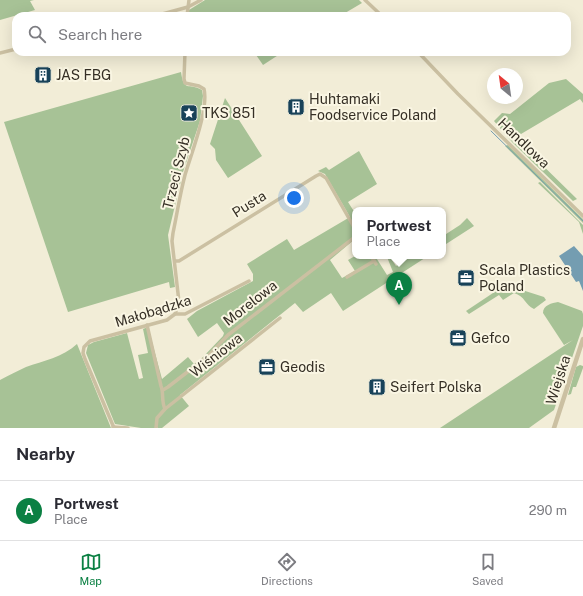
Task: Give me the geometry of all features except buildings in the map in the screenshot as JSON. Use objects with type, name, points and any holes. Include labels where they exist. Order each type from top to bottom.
[{"type":"street","points":[[187,12],[190,0]]},
{"type":"street","points":[[170,12],[188,7],[201,0]]},
{"type":"street","points":[[365,0],[378,12]]},
{"type":"street","points":[[0,53],[12,50]]},
{"type":"street","name":"Trzeci Szyb","points":[[175,314],[179,302],[172,233],[206,95],[204,89],[199,86],[185,83],[185,56]]},
{"type":"street","name":"Handlowa","points":[[422,56],[458,94],[583,216]]},
{"type":"street","name":"Pusta","points":[[175,261],[179,261],[320,174],[326,178],[352,224]]},
{"type":"street","name":"Morelowa","points":[[163,390],[208,356],[223,339],[250,317],[352,238]]},
{"type":"street","points":[[347,277],[375,263],[373,259]]},
{"type":"street","name":"Małobądzka","points":[[114,427],[85,359],[83,353],[84,347],[90,341],[167,320],[175,314],[185,314],[196,310],[249,281]]},
{"type":"street","name":"Wiśniowa","points":[[165,409],[280,318]]},
{"type":"street","points":[[147,325],[163,390],[162,401],[165,409],[157,418],[156,428]]},
{"type":"street","name":"Wiejska","points":[[554,428],[583,339]]},
{"type":"street","points":[[114,427],[128,428]]},
{"type":"green space","points":[[0,0],[34,0],[30,1],[35,10],[28,12],[12,12],[12,17],[0,20]]},
{"type":"green space","points":[[205,0],[359,0],[362,3],[347,12],[189,12],[189,10]]},
{"type":"green space","points":[[257,56],[277,56],[263,65]]},
{"type":"green space","points":[[181,72],[185,85],[202,90],[203,96],[200,121],[183,172],[168,235],[175,287],[170,288],[169,282],[68,312],[4,122]]},
{"type":"green space","points":[[566,79],[583,94],[583,103],[580,99],[521,134],[520,139],[522,144],[529,152],[577,199],[573,201],[512,142],[494,121],[502,113],[510,114],[549,83]]},
{"type":"green space","points":[[225,98],[262,156],[228,178],[216,160],[215,149],[210,144]]},
{"type":"green space","points":[[508,145],[583,219],[583,223],[505,146]]},
{"type":"green space","points":[[359,151],[377,184],[348,202],[352,208],[352,242],[330,260],[342,278],[355,271],[348,260],[352,258],[352,259],[377,259],[387,275],[393,272],[388,259],[393,259],[392,260],[396,266],[407,259],[423,259],[343,311],[331,293],[303,312],[295,303],[180,395],[189,406],[162,428],[158,428],[156,426],[155,428],[141,428],[115,424],[86,353],[88,345],[127,333],[139,379],[143,378],[138,355],[148,353],[143,329],[148,327],[162,379],[188,357],[194,364],[203,357],[223,336],[224,333],[217,323],[198,337],[187,319],[197,311],[253,281],[253,274],[247,264],[287,239],[294,250],[350,217],[325,174],[318,171],[326,167],[329,170]]},
{"type":"green space","points":[[540,182],[583,225],[583,234],[579,222],[538,183]]},
{"type":"green space","points":[[467,218],[474,226],[446,244],[446,234],[460,225]]},
{"type":"green space","points":[[508,288],[519,289],[544,297],[546,300],[534,309],[518,294],[514,293],[503,300],[499,295],[469,314],[466,311],[496,291]]},
{"type":"green space","points":[[558,302],[582,311],[583,326],[554,410],[529,428],[440,428],[573,340],[564,345],[543,313],[546,306]]},
{"type":"green space","points":[[77,344],[111,428],[0,428],[0,380],[26,367],[46,361],[66,352]]},
{"type":"green space","points":[[580,365],[583,366],[583,368],[576,387],[573,387],[571,394],[568,395],[576,367]]},
{"type":"water","points":[[574,246],[583,256],[583,291],[579,281],[576,282],[559,256]]},
{"type":"waterway","points":[[491,131],[583,221]]},
{"type":"place","name":"JAS FBG","points":[[43,75]]},
{"type":"place","name":"Huhtamaki Foodservice Poland","points":[[296,107]]},
{"type":"place","name":"TKS 851","points":[[189,113]]},
{"type":"place","name":"Scala Plastics Poland","points":[[466,278]]},
{"type":"place","name":"Portwest","points":[[399,305]]},
{"type":"place","name":"Gefco","points":[[458,338]]},
{"type":"place","name":"Geodis","points":[[267,367]]},
{"type":"place","name":"Seifert Polska","points":[[377,387]]}]
